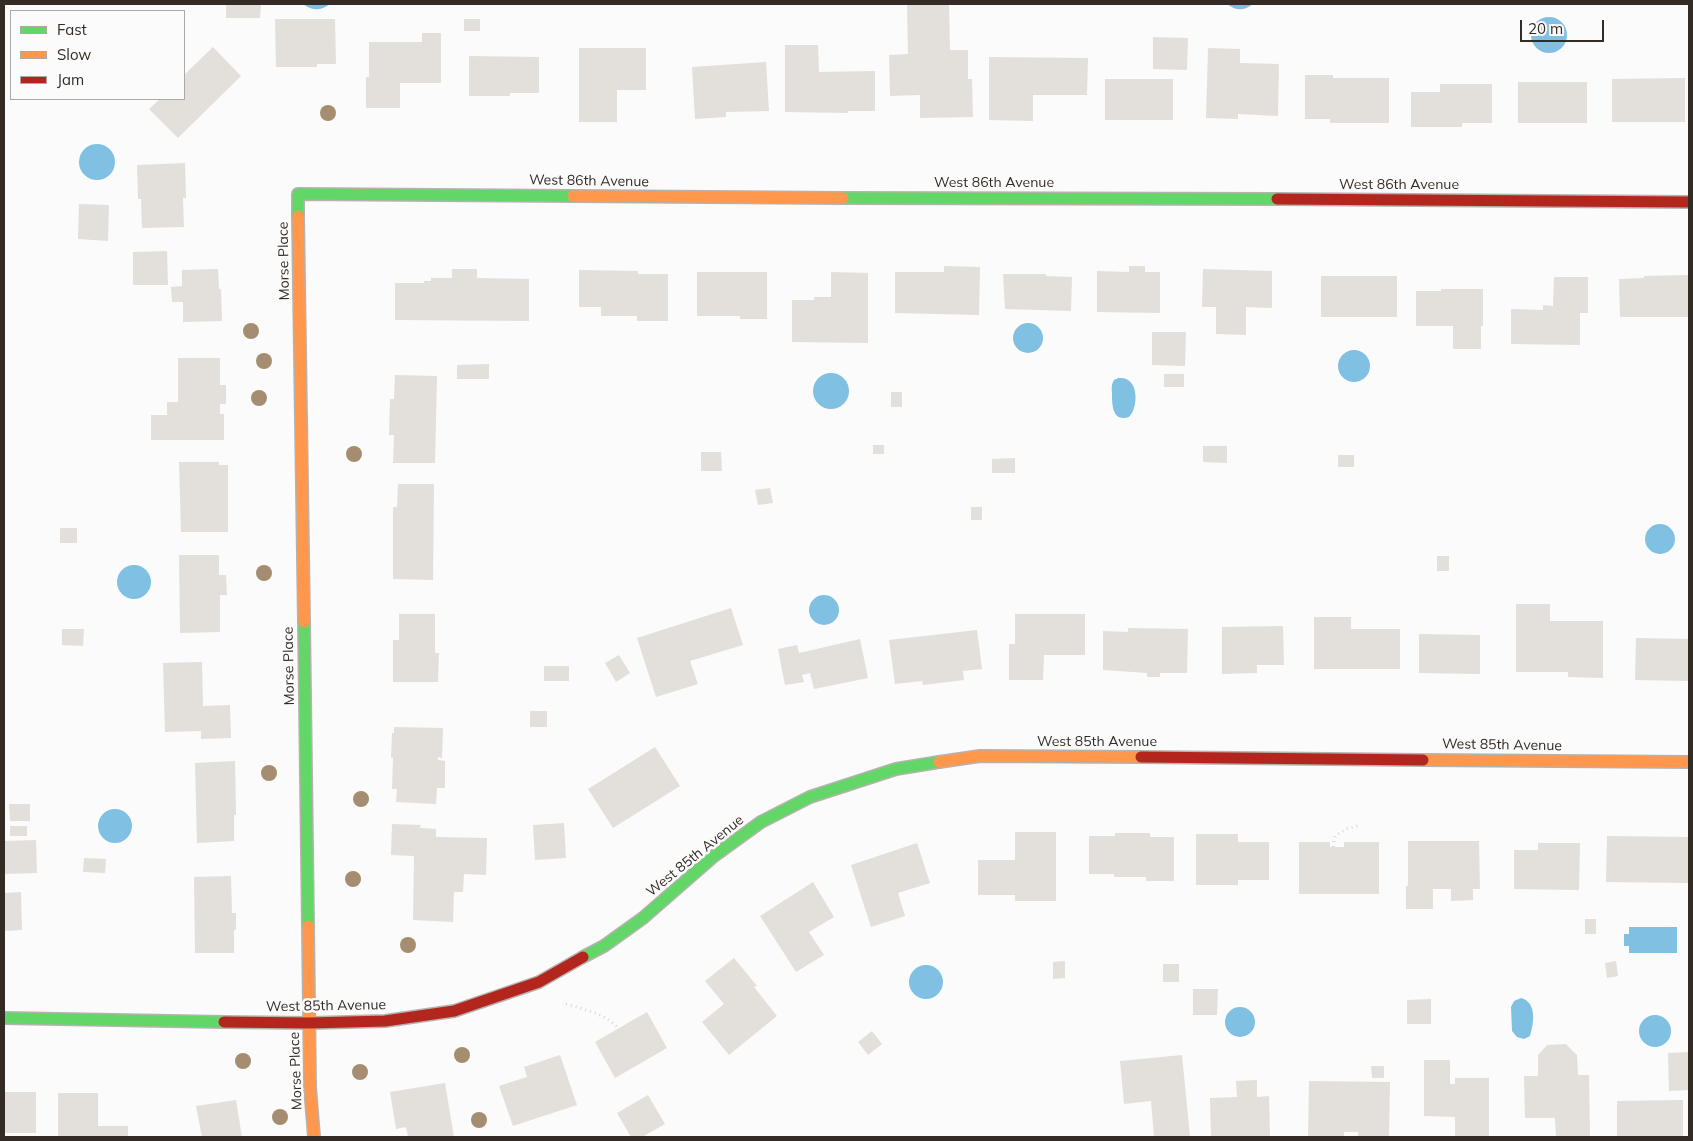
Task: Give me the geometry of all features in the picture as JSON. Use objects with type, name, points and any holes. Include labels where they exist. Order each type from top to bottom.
[{"type":"street","name":"West 86th Avenue","points":[[298,194],[1689,202]]},
{"type":"street","name":"Morse Place","points":[[298,194],[310,1087],[314,1137]]},
{"type":"street","name":"West 85th Avenue","points":[[4,1018],[310,1023],[386,1021],[454,1010],[539,982],[604,946],[633,926],[714,856],[761,822],[810,797],[896,768],[980,756],[1689,762]]},
{"type":"path","points":[[1333,847],[1335,836],[1346,829],[1361,824]]},
{"type":"path","points":[[566,1004],[605,1016],[619,1029]]},
{"type":"water","points":[[303,4],[330,4],[316,9]]},
{"type":"water","points":[[1227,4],[1253,4],[1240,9]]},
{"type":"water","points":[[1549,17],[1556,18],[1562,22],[1566,28],[1566,42],[1562,48],[1556,52],[1549,53],[1542,52],[1536,48],[1532,42],[1531,35],[1532,28],[1536,22],[1542,18]]},
{"type":"water","points":[[97,144],[104,145],[110,149],[114,155],[114,169],[110,175],[104,179],[97,180],[90,179],[84,175],[80,169],[79,162],[80,155],[84,149],[90,145]]},
{"type":"water","points":[[1028,323],[1039,327],[1043,338],[1039,349],[1028,353],[1017,349],[1013,338],[1017,327]]},
{"type":"water","points":[[1354,350],[1360,351],[1365,355],[1369,360],[1369,372],[1365,377],[1360,381],[1354,382],[1348,381],[1343,377],[1339,372],[1338,366],[1339,360],[1343,355],[1348,351]]},
{"type":"water","points":[[831,373],[838,374],[844,378],[848,384],[848,398],[844,404],[838,408],[831,409],[824,408],[818,404],[814,398],[813,391],[814,384],[818,378],[824,374]]},
{"type":"water","points":[[1115,379],[1126,379],[1134,387],[1136,400],[1129,417],[1124,418],[1117,415],[1113,408],[1112,385]]},
{"type":"water","points":[[1660,524],[1671,528],[1675,539],[1671,550],[1660,554],[1649,550],[1645,539],[1649,528]]},
{"type":"water","points":[[134,565],[141,566],[146,570],[150,575],[150,589],[146,594],[141,598],[134,599],[127,598],[122,594],[118,589],[117,582],[118,575],[122,570],[127,566]]},
{"type":"water","points":[[824,595],[835,599],[839,610],[835,621],[824,625],[813,621],[809,610],[813,599]]},
{"type":"water","points":[[115,809],[122,810],[127,814],[131,819],[131,833],[127,838],[122,842],[115,843],[108,842],[103,838],[99,833],[98,826],[99,819],[103,814],[108,810]]},
{"type":"water","points":[[1629,927],[1677,927],[1677,953],[1629,953],[1629,946],[1624,946],[1624,934],[1629,934]]},
{"type":"water","points":[[926,965],[933,966],[938,970],[942,975],[942,989],[938,994],[933,998],[926,999],[919,998],[914,994],[910,989],[909,982],[910,975],[914,970],[919,966]]},
{"type":"water","points":[[1521,998],[1530,1004],[1533,1014],[1530,1036],[1524,1039],[1517,1037],[1512,1031],[1511,1007],[1514,1001]]},
{"type":"water","points":[[1240,1007],[1251,1011],[1255,1022],[1251,1033],[1240,1037],[1229,1033],[1225,1022],[1229,1011]]},
{"type":"water","points":[[1655,1015],[1661,1016],[1666,1020],[1670,1025],[1670,1037],[1666,1042],[1661,1046],[1655,1047],[1649,1046],[1644,1042],[1640,1037],[1639,1031],[1640,1025],[1644,1020],[1649,1016]]},
{"type":"building","points":[[226,4],[261,4],[260,18],[226,18]]},
{"type":"building","points":[[907,4],[949,4],[950,50],[968,50],[968,79],[972,79],[973,117],[920,118],[920,95],[890,96],[889,55],[908,54]]},
{"type":"building","points":[[275,19],[335,19],[336,64],[317,64],[317,67],[276,67]]},
{"type":"building","points":[[464,19],[480,19],[480,31],[464,31]]},
{"type":"building","points":[[422,33],[441,33],[441,83],[400,83],[400,108],[366,108],[366,77],[369,77],[369,42],[422,42]]},
{"type":"building","points":[[1153,37],[1188,38],[1187,70],[1153,69]]},
{"type":"building","points":[[785,45],[818,45],[819,72],[875,71],[875,111],[848,111],[848,113],[785,112]]},
{"type":"building","points":[[213,47],[241,76],[178,138],[149,109],[159,100],[185,100],[185,74]]},
{"type":"building","points":[[579,48],[646,48],[646,90],[617,90],[617,122],[579,122]]},
{"type":"building","points":[[1208,48],[1240,49],[1240,63],[1279,64],[1278,116],[1238,114],[1238,119],[1206,118]]},
{"type":"building","points":[[469,56],[539,57],[539,93],[510,93],[510,96],[469,96]]},
{"type":"building","points":[[989,57],[1088,58],[1087,95],[1033,95],[1033,121],[989,120]]},
{"type":"building","points":[[766,62],[769,111],[726,112],[726,117],[695,119],[692,67]]},
{"type":"building","points":[[1305,75],[1333,75],[1333,78],[1389,78],[1389,123],[1330,123],[1330,119],[1305,119]]},
{"type":"building","points":[[1685,78],[1685,122],[1612,122],[1612,79]]},
{"type":"building","points":[[1105,79],[1173,79],[1173,120],[1105,120]]},
{"type":"building","points":[[1518,82],[1587,82],[1587,123],[1518,123]]},
{"type":"building","points":[[1440,84],[1492,84],[1492,123],[1462,123],[1462,127],[1411,127],[1411,92],[1440,92]]},
{"type":"building","points":[[185,163],[186,198],[183,198],[184,227],[142,228],[141,199],[138,199],[137,165]]},
{"type":"building","points":[[79,204],[109,205],[108,241],[78,239]]},
{"type":"building","points":[[167,251],[168,285],[133,285],[133,252]]},
{"type":"building","points":[[944,266],[980,267],[979,315],[895,313],[895,272],[944,272]]},
{"type":"building","points":[[1129,266],[1145,266],[1145,272],[1160,272],[1160,313],[1097,312],[1097,271],[1129,272]]},
{"type":"building","points":[[218,269],[222,321],[183,322],[183,302],[172,302],[171,287],[182,286],[182,270]]},
{"type":"building","points":[[452,269],[477,269],[477,278],[529,279],[529,321],[395,320],[395,283],[424,283],[424,281],[431,281],[431,278],[452,278]]},
{"type":"building","points":[[1203,269],[1272,271],[1272,308],[1246,307],[1246,335],[1216,334],[1216,307],[1202,307]]},
{"type":"building","points":[[579,270],[638,271],[638,274],[668,274],[668,321],[637,321],[637,316],[601,316],[601,307],[579,307]]},
{"type":"building","points":[[697,272],[767,272],[767,319],[740,319],[740,316],[697,316]]},
{"type":"building","points":[[831,272],[868,273],[868,343],[792,342],[792,300],[814,300],[814,297],[831,297]]},
{"type":"building","points":[[1003,274],[1046,274],[1046,276],[1072,277],[1071,311],[1005,309]]},
{"type":"building","points":[[1689,275],[1689,317],[1620,317],[1619,279],[1644,278],[1644,276]]},
{"type":"building","points":[[1321,276],[1397,276],[1397,317],[1321,317]]},
{"type":"building","points":[[1554,277],[1588,277],[1588,313],[1580,313],[1580,345],[1511,344],[1511,309],[1543,310],[1543,305],[1553,306]]},
{"type":"building","points":[[1441,289],[1483,289],[1481,349],[1453,349],[1453,326],[1416,326],[1416,291],[1441,291]]},
{"type":"building","points":[[1152,332],[1186,332],[1185,366],[1152,365]]},
{"type":"building","points":[[178,358],[220,358],[220,385],[226,385],[226,404],[220,404],[220,414],[224,414],[224,440],[151,440],[151,415],[167,415],[167,402],[178,402]]},
{"type":"building","points":[[489,364],[489,379],[457,379],[457,365]]},
{"type":"building","points":[[1164,374],[1184,374],[1184,387],[1164,387]]},
{"type":"building","points":[[395,375],[437,376],[435,463],[393,463],[394,435],[389,435],[390,399],[394,399]]},
{"type":"building","points":[[891,392],[902,392],[902,407],[891,407]]},
{"type":"building","points":[[873,445],[884,445],[884,454],[873,454]]},
{"type":"building","points":[[1203,446],[1227,446],[1227,463],[1203,462]]},
{"type":"building","points":[[701,452],[721,452],[722,471],[701,471]]},
{"type":"building","points":[[1338,455],[1354,455],[1354,467],[1338,467]]},
{"type":"building","points":[[1015,458],[1015,473],[992,473],[992,459]]},
{"type":"building","points":[[179,462],[219,462],[219,465],[228,465],[228,532],[181,532]]},
{"type":"building","points":[[398,484],[434,484],[433,580],[393,579],[393,507],[397,507]]},
{"type":"building","points":[[770,488],[773,503],[758,505],[755,490]]},
{"type":"building","points":[[971,507],[982,507],[982,520],[971,520]]},
{"type":"building","points":[[60,528],[77,528],[77,543],[60,543]]},
{"type":"building","points":[[179,555],[219,555],[219,575],[226,575],[227,595],[220,595],[220,632],[180,633]]},
{"type":"building","points":[[1437,556],[1449,556],[1449,571],[1437,571]]},
{"type":"building","points":[[1516,604],[1550,604],[1550,621],[1603,621],[1603,678],[1568,677],[1568,672],[1516,672]]},
{"type":"building","points":[[731,608],[743,645],[690,661],[698,684],[656,697],[637,638]]},
{"type":"building","points":[[399,614],[435,614],[435,653],[439,653],[438,682],[393,682],[393,640],[399,640]]},
{"type":"building","points":[[1015,614],[1085,614],[1085,655],[1044,655],[1043,680],[1009,680],[1009,644],[1015,644]]},
{"type":"building","points":[[1314,617],[1351,617],[1351,629],[1400,629],[1400,669],[1314,669]]},
{"type":"building","points":[[1283,626],[1284,665],[1257,665],[1257,673],[1222,674],[1222,627]]},
{"type":"building","points":[[1128,628],[1188,629],[1187,673],[1160,673],[1160,677],[1147,677],[1147,673],[1103,670],[1103,631],[1128,632]]},
{"type":"building","points":[[62,629],[84,629],[83,646],[62,645]]},
{"type":"building","points":[[977,630],[982,669],[963,671],[964,680],[923,685],[922,681],[895,684],[889,640]]},
{"type":"building","points":[[1419,634],[1480,635],[1480,674],[1419,673]]},
{"type":"building","points":[[1636,638],[1689,639],[1689,681],[1635,680]]},
{"type":"building","points":[[860,639],[868,678],[814,689],[810,673],[802,675],[804,682],[785,685],[778,649],[797,645],[799,653]]},
{"type":"building","points":[[619,655],[630,673],[616,682],[605,663]]},
{"type":"building","points":[[202,662],[203,706],[230,705],[231,738],[201,739],[201,731],[165,732],[163,663]]},
{"type":"building","points":[[544,666],[569,666],[569,681],[544,681]]},
{"type":"building","points":[[530,711],[547,711],[547,727],[530,727]]},
{"type":"building","points":[[394,727],[443,728],[442,758],[438,757],[438,760],[445,761],[445,788],[437,788],[436,804],[396,802],[397,789],[392,789],[393,758],[391,758]]},
{"type":"building","points":[[655,747],[680,786],[613,828],[588,789]]},
{"type":"building","points":[[235,761],[236,815],[234,815],[234,841],[197,843],[195,763]]},
{"type":"building","points":[[9,804],[30,804],[30,821],[10,821]]},
{"type":"building","points":[[564,823],[566,858],[535,860],[533,825]]},
{"type":"building","points":[[392,824],[421,825],[420,828],[436,829],[436,837],[487,838],[486,875],[464,874],[463,892],[454,892],[453,922],[413,920],[414,856],[391,855]]},
{"type":"building","points":[[10,826],[27,826],[27,836],[10,836]]},
{"type":"building","points":[[1015,832],[1056,832],[1056,901],[1015,901],[1015,895],[978,895],[978,860],[1015,860]]},
{"type":"building","points":[[1115,833],[1150,833],[1150,837],[1174,837],[1174,881],[1146,881],[1146,877],[1114,877],[1114,874],[1089,874],[1089,836],[1115,836]]},
{"type":"building","points":[[1196,834],[1238,834],[1238,842],[1269,842],[1269,880],[1238,880],[1238,885],[1196,885]]},
{"type":"building","points":[[1607,836],[1689,837],[1689,883],[1606,882]]},
{"type":"building","points":[[36,840],[37,873],[4,874],[4,841]]},
{"type":"building","points":[[1408,841],[1479,841],[1480,889],[1473,889],[1473,900],[1451,901],[1451,889],[1433,889],[1433,909],[1406,909]]},
{"type":"building","points":[[1299,842],[1330,842],[1330,847],[1344,847],[1344,842],[1379,842],[1379,894],[1299,894]]},
{"type":"building","points":[[917,843],[930,883],[898,893],[905,916],[871,927],[851,865]]},
{"type":"building","points":[[1538,843],[1580,843],[1579,890],[1514,889],[1514,850],[1538,850]]},
{"type":"building","points":[[84,858],[106,859],[105,873],[83,872]]},
{"type":"building","points":[[231,876],[232,913],[236,913],[234,953],[195,953],[194,877]]},
{"type":"building","points":[[813,882],[834,917],[809,932],[824,955],[796,972],[760,916]]},
{"type":"building","points":[[21,892],[22,930],[4,931],[4,893]]},
{"type":"building","points":[[1585,919],[1596,919],[1596,934],[1585,934]]},
{"type":"building","points":[[734,958],[757,986],[754,987],[777,1016],[729,1055],[702,1022],[724,1004],[705,981]]},
{"type":"building","points":[[1065,961],[1065,978],[1053,979],[1053,962]]},
{"type":"building","points":[[1616,961],[1618,976],[1607,978],[1605,963]]},
{"type":"building","points":[[1163,964],[1179,964],[1179,982],[1163,982]]},
{"type":"building","points":[[1193,989],[1218,989],[1217,1015],[1193,1015]]},
{"type":"building","points":[[1431,999],[1431,1024],[1407,1024],[1407,1000]]},
{"type":"building","points":[[647,1012],[667,1048],[615,1078],[595,1042]]},
{"type":"building","points":[[872,1031],[882,1044],[868,1055],[858,1042]]},
{"type":"building","points":[[1566,1044],[1577,1055],[1578,1075],[1589,1075],[1590,1137],[1556,1137],[1555,1118],[1525,1118],[1524,1076],[1538,1076],[1538,1055],[1547,1045]]},
{"type":"building","points":[[1689,1052],[1689,1090],[1669,1091],[1668,1053]]},
{"type":"building","points":[[560,1055],[577,1105],[513,1126],[499,1086],[527,1077],[524,1067]]},
{"type":"building","points":[[1182,1055],[1190,1137],[1154,1137],[1151,1101],[1124,1104],[1120,1061]]},
{"type":"building","points":[[1424,1060],[1450,1060],[1450,1084],[1455,1084],[1455,1078],[1489,1078],[1489,1137],[1455,1137],[1455,1117],[1424,1116]]},
{"type":"building","points":[[1371,1066],[1384,1066],[1384,1078],[1372,1078]]},
{"type":"building","points":[[1257,1080],[1257,1097],[1269,1096],[1270,1137],[1211,1137],[1210,1098],[1237,1097],[1236,1081]]},
{"type":"building","points":[[1309,1081],[1390,1082],[1389,1137],[1358,1136],[1358,1132],[1344,1132],[1344,1137],[1308,1137]]},
{"type":"building","points":[[445,1083],[454,1137],[408,1137],[406,1127],[396,1129],[390,1092]]},
{"type":"building","points":[[4,1092],[36,1092],[36,1133],[4,1133]]},
{"type":"building","points":[[58,1093],[98,1093],[98,1126],[128,1126],[128,1137],[58,1137]]},
{"type":"building","points":[[648,1095],[665,1124],[642,1137],[631,1137],[617,1113]]},
{"type":"building","points":[[236,1100],[242,1137],[202,1137],[196,1106]]},
{"type":"building","points":[[1683,1100],[1683,1137],[1617,1137],[1617,1101]]},
{"type":"traffic: fast","points":[[298,216],[298,194],[573,196]]},
{"type":"traffic: fast","points":[[843,198],[1277,199]]},
{"type":"traffic: fast","points":[[304,622],[308,926]]},
{"type":"traffic: fast","points":[[583,957],[604,946],[643,918],[714,856],[761,822],[810,797],[896,769],[939,762]]},
{"type":"traffic: fast","points":[[4,1018],[224,1022]]},
{"type":"traffic: slow","points":[[573,196],[843,198]]},
{"type":"traffic: slow","points":[[298,216],[304,622]]},
{"type":"traffic: slow","points":[[939,762],[980,756],[1141,757]]},
{"type":"traffic: slow","points":[[1423,760],[1689,762]]},
{"type":"traffic: slow","points":[[308,926],[310,1087],[314,1137]]},
{"type":"traffic: jam","points":[[1277,199],[1689,202]]},
{"type":"traffic: jam","points":[[1141,757],[1423,760]]},
{"type":"traffic: jam","points":[[224,1022],[310,1023],[385,1021],[454,1011],[539,982],[583,957]]}]
